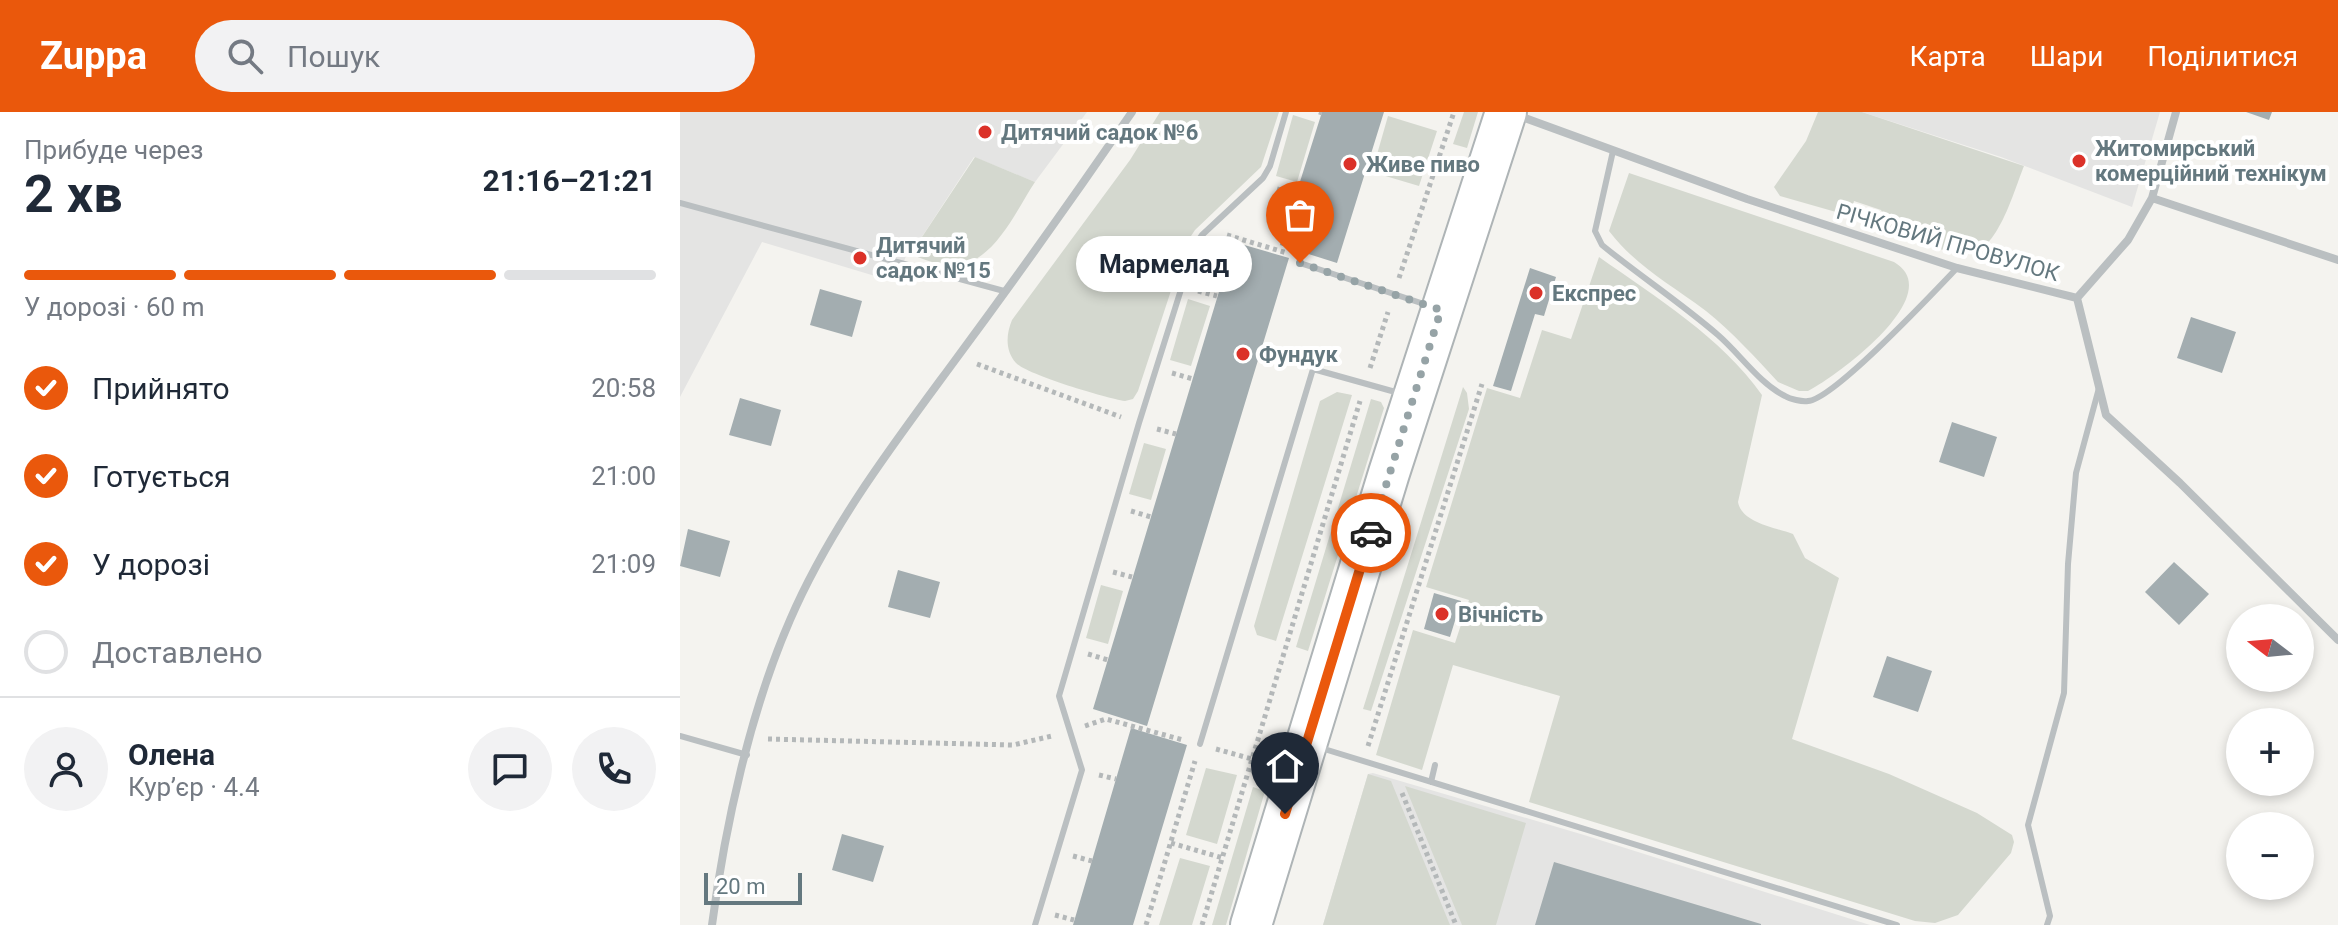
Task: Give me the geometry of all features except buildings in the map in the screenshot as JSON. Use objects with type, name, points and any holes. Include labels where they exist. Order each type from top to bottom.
[{"type":"main road","points":[[1251,925],[1332,752],[1414,397],[1441,310],[1519,114]]},
{"type":"main road","points":[[1273,925],[1332,752],[1519,114]]},
{"type":"street","points":[[712,925],[730,821],[775,656],[818,564],[900,434],[1132,112]]},
{"type":"street","points":[[2077,298],[2128,240],[2152,198],[2176,112]]},
{"type":"street","name":"РІЧКОВИЙ ПРОВУЛОК","points":[[1519,114],[1613,151],[1957,268],[2077,298],[2106,415],[2180,483],[2338,640]]},
{"type":"street","points":[[2152,198],[2338,260]]},
{"type":"lane","points":[[1035,925],[1082,770],[1059,696],[1139,423],[1195,245],[1263,178],[1270,166],[1286,112]]},
{"type":"lane","points":[[1613,151],[1595,231],[1602,245],[1706,324],[1737,351],[1765,382],[1786,398],[1809,401],[1826,395],[1903,324],[1957,268]]},
{"type":"lane","points":[[680,203],[1004,291]]},
{"type":"lane","points":[[1300,263],[1441,310]]},
{"type":"lane","points":[[1200,744],[1313,369],[1414,397]]},
{"type":"lane","points":[[2047,925],[2050,916],[2028,825],[2064,693],[2068,564],[2076,473],[2099,387]]},
{"type":"lane","points":[[680,736],[747,755]]},
{"type":"lane","points":[[1332,752],[1897,925]]},
{"type":"lane","points":[[1431,782],[1435,765]]},
{"type":"path","points":[[1396,287],[1454,112]]},
{"type":"path","points":[[1208,229],[1292,254],[1300,263]]},
{"type":"path","points":[[1369,368],[1392,301]]},
{"type":"path","points":[[958,357],[1139,423]]},
{"type":"path","points":[[1332,752],[1482,384]]},
{"type":"path","points":[[1202,925],[1361,396]]},
{"type":"path","points":[[751,739],[1013,745],[1106,719],[1252,759]]},
{"type":"path","points":[[1146,925],[1200,744]]},
{"type":"path","points":[[1393,771],[1456,925]]},
{"type":"path","points":[[1171,843],[1223,858]]},
{"type":"shaded area","name":"Дитячий садок №15","points":[[680,112],[1087,112],[1035,182],[974,157],[912,252],[907,254],[895,282],[762,242],[680,397]]},
{"type":"shaded area","points":[[1160,112],[1279,112],[1261,167],[1195,230],[1187,242],[1138,391],[1133,399],[1125,401],[1023,368],[1012,358],[1008,337],[1012,320],[1130,160]]},
{"type":"shaded area","points":[[1464,112],[1478,112],[1467,148],[1453,144]]},
{"type":"shaded area","points":[[1818,112],[1862,112],[2024,166],[1995,233],[1976,252],[1956,253],[1893,232],[1881,210],[1854,201],[1850,216],[1780,196],[1774,187],[1806,141]]},
{"type":"shaded area","name":"Житомирський комерційний технікум","points":[[1862,112],[2160,112],[2132,207],[2001,157]]},
{"type":"shaded area","points":[[1293,115],[1315,122],[1297,182],[1276,176]]},
{"type":"shaded area","points":[[1388,116],[1437,131],[1419,186],[1372,172]]},
{"type":"shaded area","points":[[975,157],[1035,182],[1005,230],[986,252],[962,265],[941,265],[907,253],[912,252]]},
{"type":"shaded area","points":[[1629,173],[1894,262],[1907,276],[1908,294],[1899,313],[1862,352],[1808,391],[1799,391],[1778,382],[1716,319],[1643,265],[1609,231]]},
{"type":"shaded area","points":[[1599,257],[1708,337],[1746,374],[1762,395],[1738,502],[1752,520],[1793,534],[1805,558],[1839,578],[1792,739],[1889,774],[1977,813],[2012,835],[2011,853],[1958,915],[1935,923],[1915,921],[1529,802],[1560,696],[1453,665],[1422,770],[1376,755],[1413,630],[1455,643],[1469,600],[1426,587],[1487,388],[1520,398],[1542,330],[1571,339]]},
{"type":"shaded area","points":[[1188,299],[1210,306],[1191,366],[1170,360]]},
{"type":"shaded area","points":[[1463,387],[1469,409],[1371,711],[1363,709]]},
{"type":"shaded area","points":[[1337,392],[1352,395],[1276,641],[1257,635],[1254,626],[1320,401]]},
{"type":"shaded area","points":[[1371,399],[1381,402],[1384,408],[1308,651],[1296,647]]},
{"type":"shaded area","points":[[1144,443],[1166,449],[1151,500],[1129,494]]},
{"type":"shaded area","points":[[1101,585],[1123,591],[1108,644],[1086,638]]},
{"type":"shaded area","points":[[1206,768],[1237,775],[1217,844],[1186,835]]},
{"type":"shaded area","points":[[1368,774],[1584,835],[1870,925],[1323,925]]},
{"type":"shaded area","points":[[1368,774],[1391,781],[1450,925],[1323,925]]},
{"type":"shaded area","points":[[1405,786],[1526,823],[1496,925],[1462,925]]},
{"type":"shaded area","points":[[1253,787],[1265,791],[1226,925],[1212,925]]},
{"type":"shaded area","points":[[1180,858],[1210,866],[1192,925],[1159,925]]},
{"type":"way so far","points":[[1300,263],[1441,310],[1371,533]]},
{"type":"place","name":"Дитячий садок №6","points":[[985,132]]},
{"type":"place","name":"Житомирський комерційний технікум","points":[[2079,161]]},
{"type":"place","name":"Живе пиво","points":[[1350,164]]},
{"type":"place","name":"Дитячий садок №15","points":[[860,258]]},
{"type":"place","name":"Мармелад","points":[[1300,263]]},
{"type":"place","name":"Експрес","points":[[1536,293]]},
{"type":"place","name":"Фундук","points":[[1243,354]]},
{"type":"place","name":"Вічність","points":[[1442,614]]},
{"type":"route","points":[[1285,814],[1371,533]]}]
